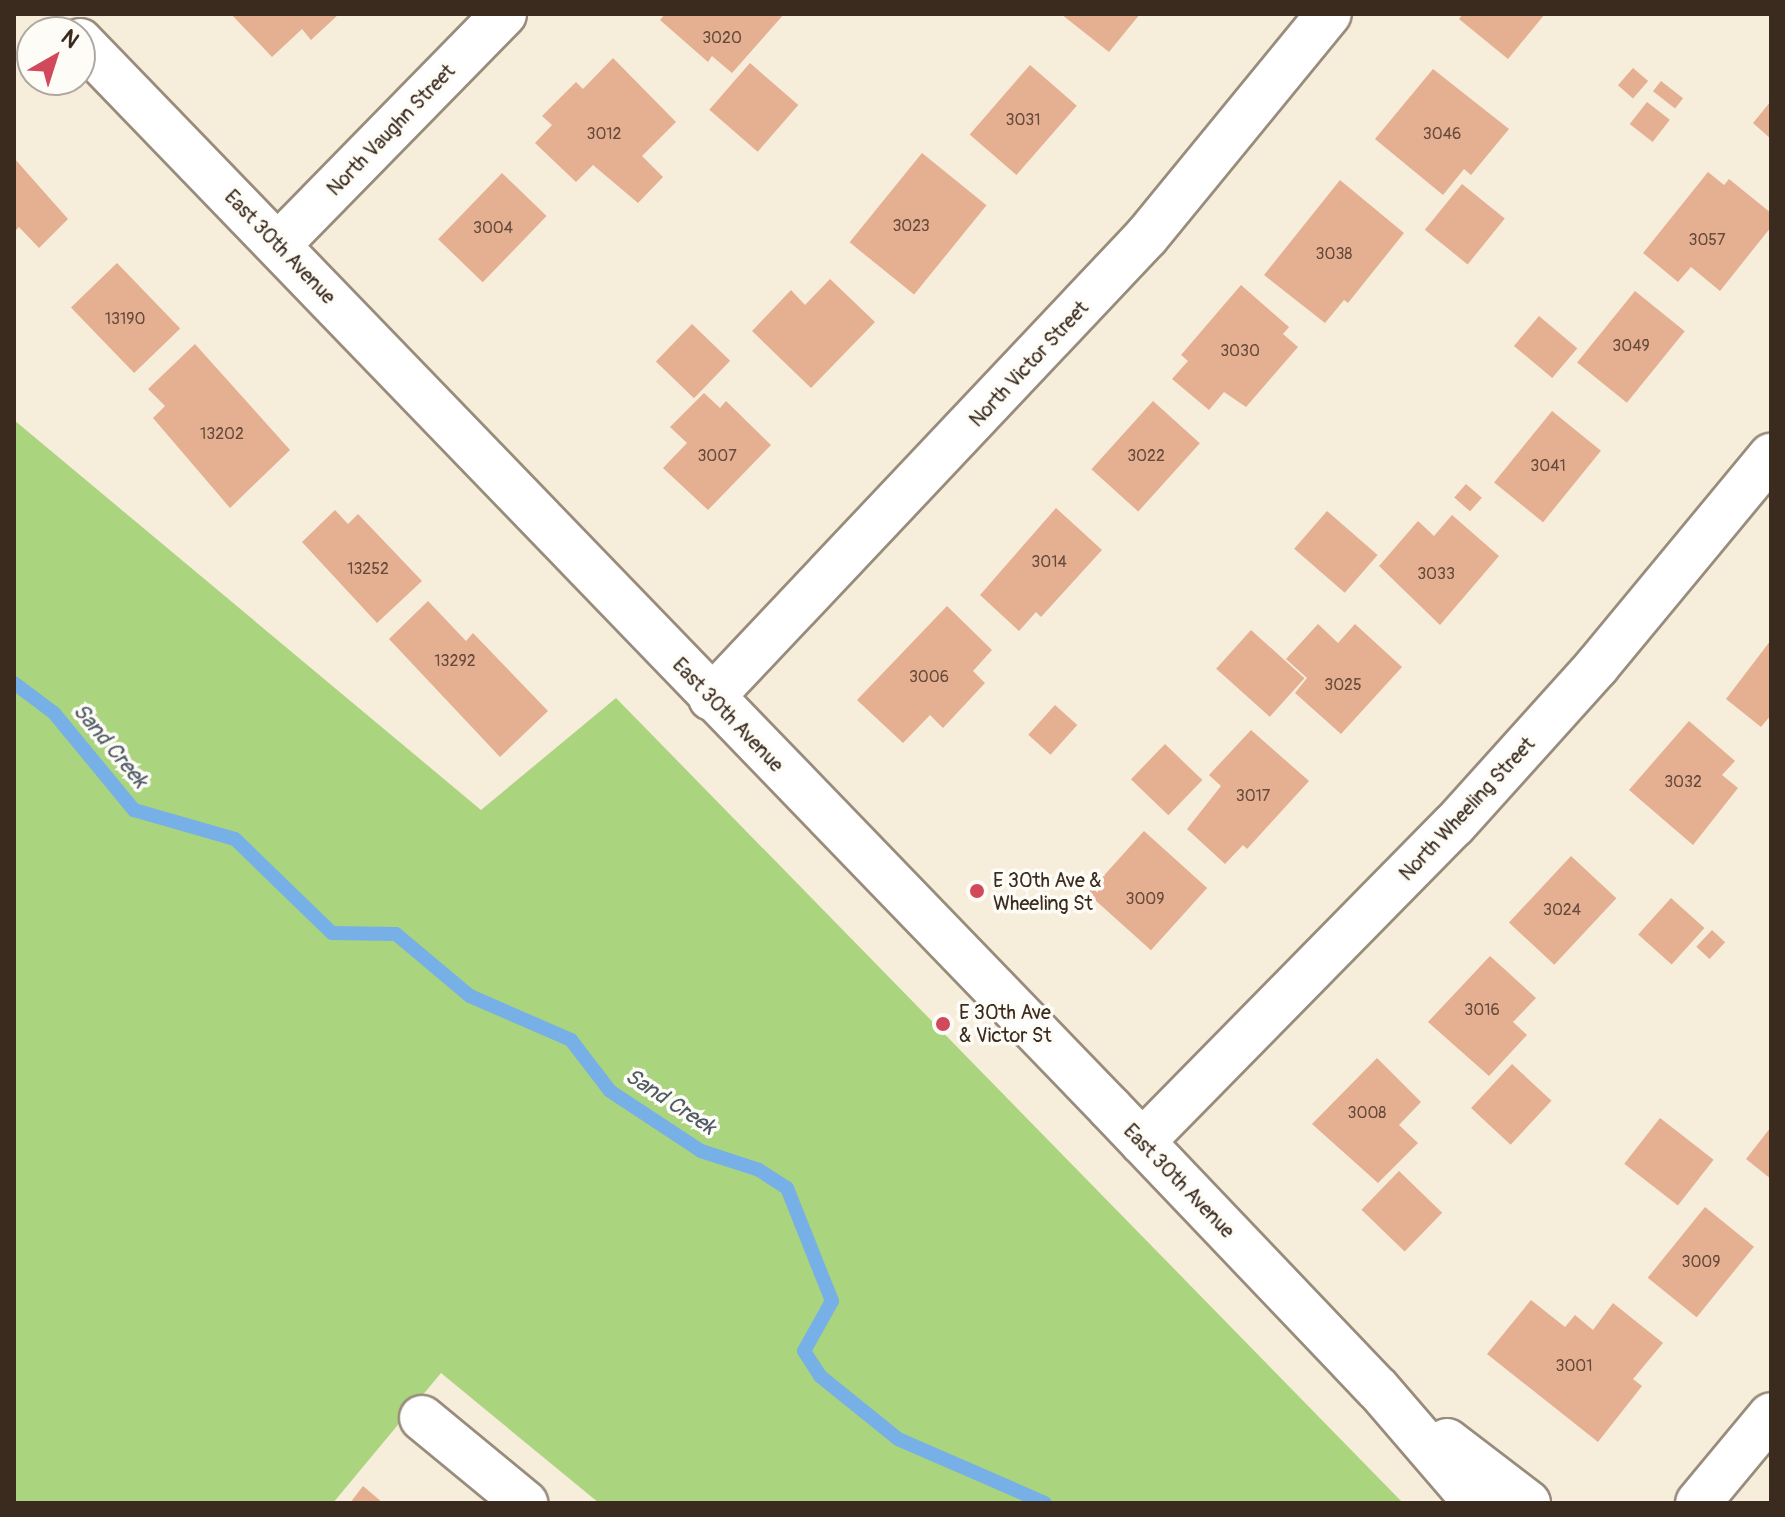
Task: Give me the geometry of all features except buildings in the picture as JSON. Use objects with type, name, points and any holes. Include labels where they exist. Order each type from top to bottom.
[{"type":"street","name":"North Vaughn Street","points":[[278,245],[504,14]]},
{"type":"street","name":"North Victor Street","points":[[711,698],[1147,236],[1329,14]]},
{"type":"street","name":"East 30th Avenue","points":[[96,57],[1378,1389],[1476,1503]]},
{"type":"street","name":"North Wheeling Street","points":[[1142,1142],[1454,825],[1597,666],[1771,456]]},
{"type":"street","name":"East 30th Avenue","points":[[1378,1389],[1528,1503]]},
{"type":"street","points":[[1698,1503],[1771,1415]]},
{"type":"street","points":[[422,1418],[525,1503]]},
{"type":"green space","points":[[14,420],[481,810],[616,698],[1403,1503],[599,1503],[441,1373],[333,1503],[14,1503]]},
{"type":"waterway","name":"Sand Creek","points":[[14,683],[54,713],[134,810],[235,839],[332,933],[396,934],[470,996],[571,1040],[610,1091],[701,1151],[759,1170],[787,1188],[832,1301],[804,1351],[820,1376],[898,1439],[1045,1503]]},
{"type":"place","name":"E 30th Ave & Wheeling St","points":[[977,891]]},
{"type":"place","name":"E 30th Ave & Victor St","points":[[943,1024]]}]
